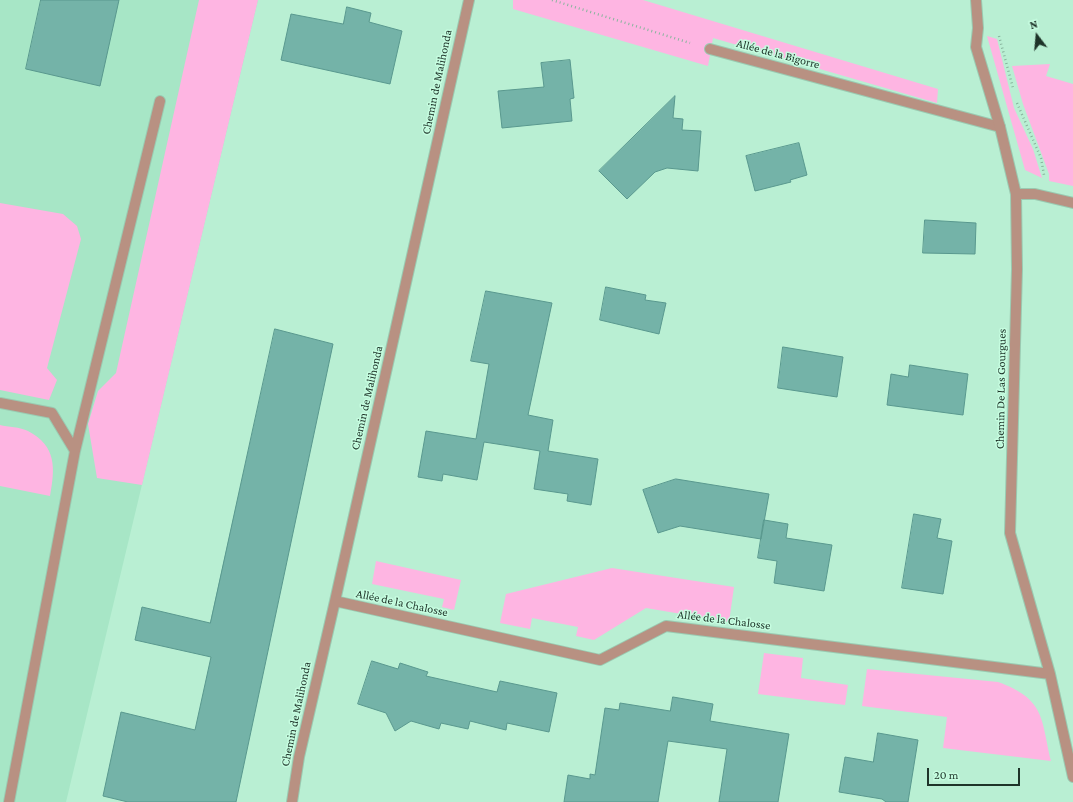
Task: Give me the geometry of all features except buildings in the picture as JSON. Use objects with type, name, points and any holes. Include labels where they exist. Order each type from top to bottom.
[{"type":"street","name":"Chemin de Malihonda","points":[[292,802],[299,757],[469,0]]},
{"type":"street","name":"Chemin De Las Gourgues","points":[[976,0],[978,28],[976,47],[1000,127],[1016,194],[1017,276],[1010,533],[1050,674],[1073,777]]},
{"type":"street","name":"Allée de la Bigorre","points":[[710,49],[1000,127]]},
{"type":"street","points":[[9,802],[75,451],[160,101]]},
{"type":"street","points":[[1016,194],[1035,194],[1073,203]]},
{"type":"street","points":[[0,403],[52,413],[75,451]]},
{"type":"street","name":"Allée de la Chalosse","points":[[335,602],[600,660],[666,626],[1050,674]]},
{"type":"path","points":[[552,0],[710,49]]},
{"type":"path","points":[[978,28],[1000,36],[1013,91]]},
{"type":"path","points":[[1015,98],[1041,158],[1044,180],[1044,196]]},
{"type":"shaded area","points":[[0,0],[258,0],[66,802],[0,802]]},
{"type":"shaded area","points":[[199,0],[258,0],[142,485],[97,478],[88,424],[98,391],[116,373]]},
{"type":"shaded area","points":[[513,0],[643,0],[938,89],[937,103],[713,38],[708,66],[513,9]]},
{"type":"shaded area","points":[[987,36],[997,39],[1014,108],[1033,149],[1042,178],[1025,170]]},
{"type":"shaded area","points":[[1050,64],[1046,76],[1073,84],[1073,186],[1049,181],[1049,174],[1023,104],[1012,66]]},
{"type":"shaded area","points":[[0,203],[63,214],[77,226],[81,239],[47,368],[57,380],[49,400],[0,390]]},
{"type":"shaded area","points":[[0,425],[28,431],[37,437],[49,451],[53,468],[50,496],[0,486]]},
{"type":"shaded area","points":[[376,561],[461,580],[454,610],[442,607],[444,599],[372,584]]},
{"type":"shaded area","points":[[612,568],[734,587],[729,622],[646,608],[594,640],[576,636],[578,627],[532,618],[530,629],[500,623],[506,594]]},
{"type":"shaded area","points":[[764,653],[803,658],[801,678],[848,685],[845,705],[758,694]]},
{"type":"shaded area","points":[[867,669],[998,682],[1025,695],[1033,703],[1042,722],[1051,761],[943,748],[947,717],[862,706]]}]
